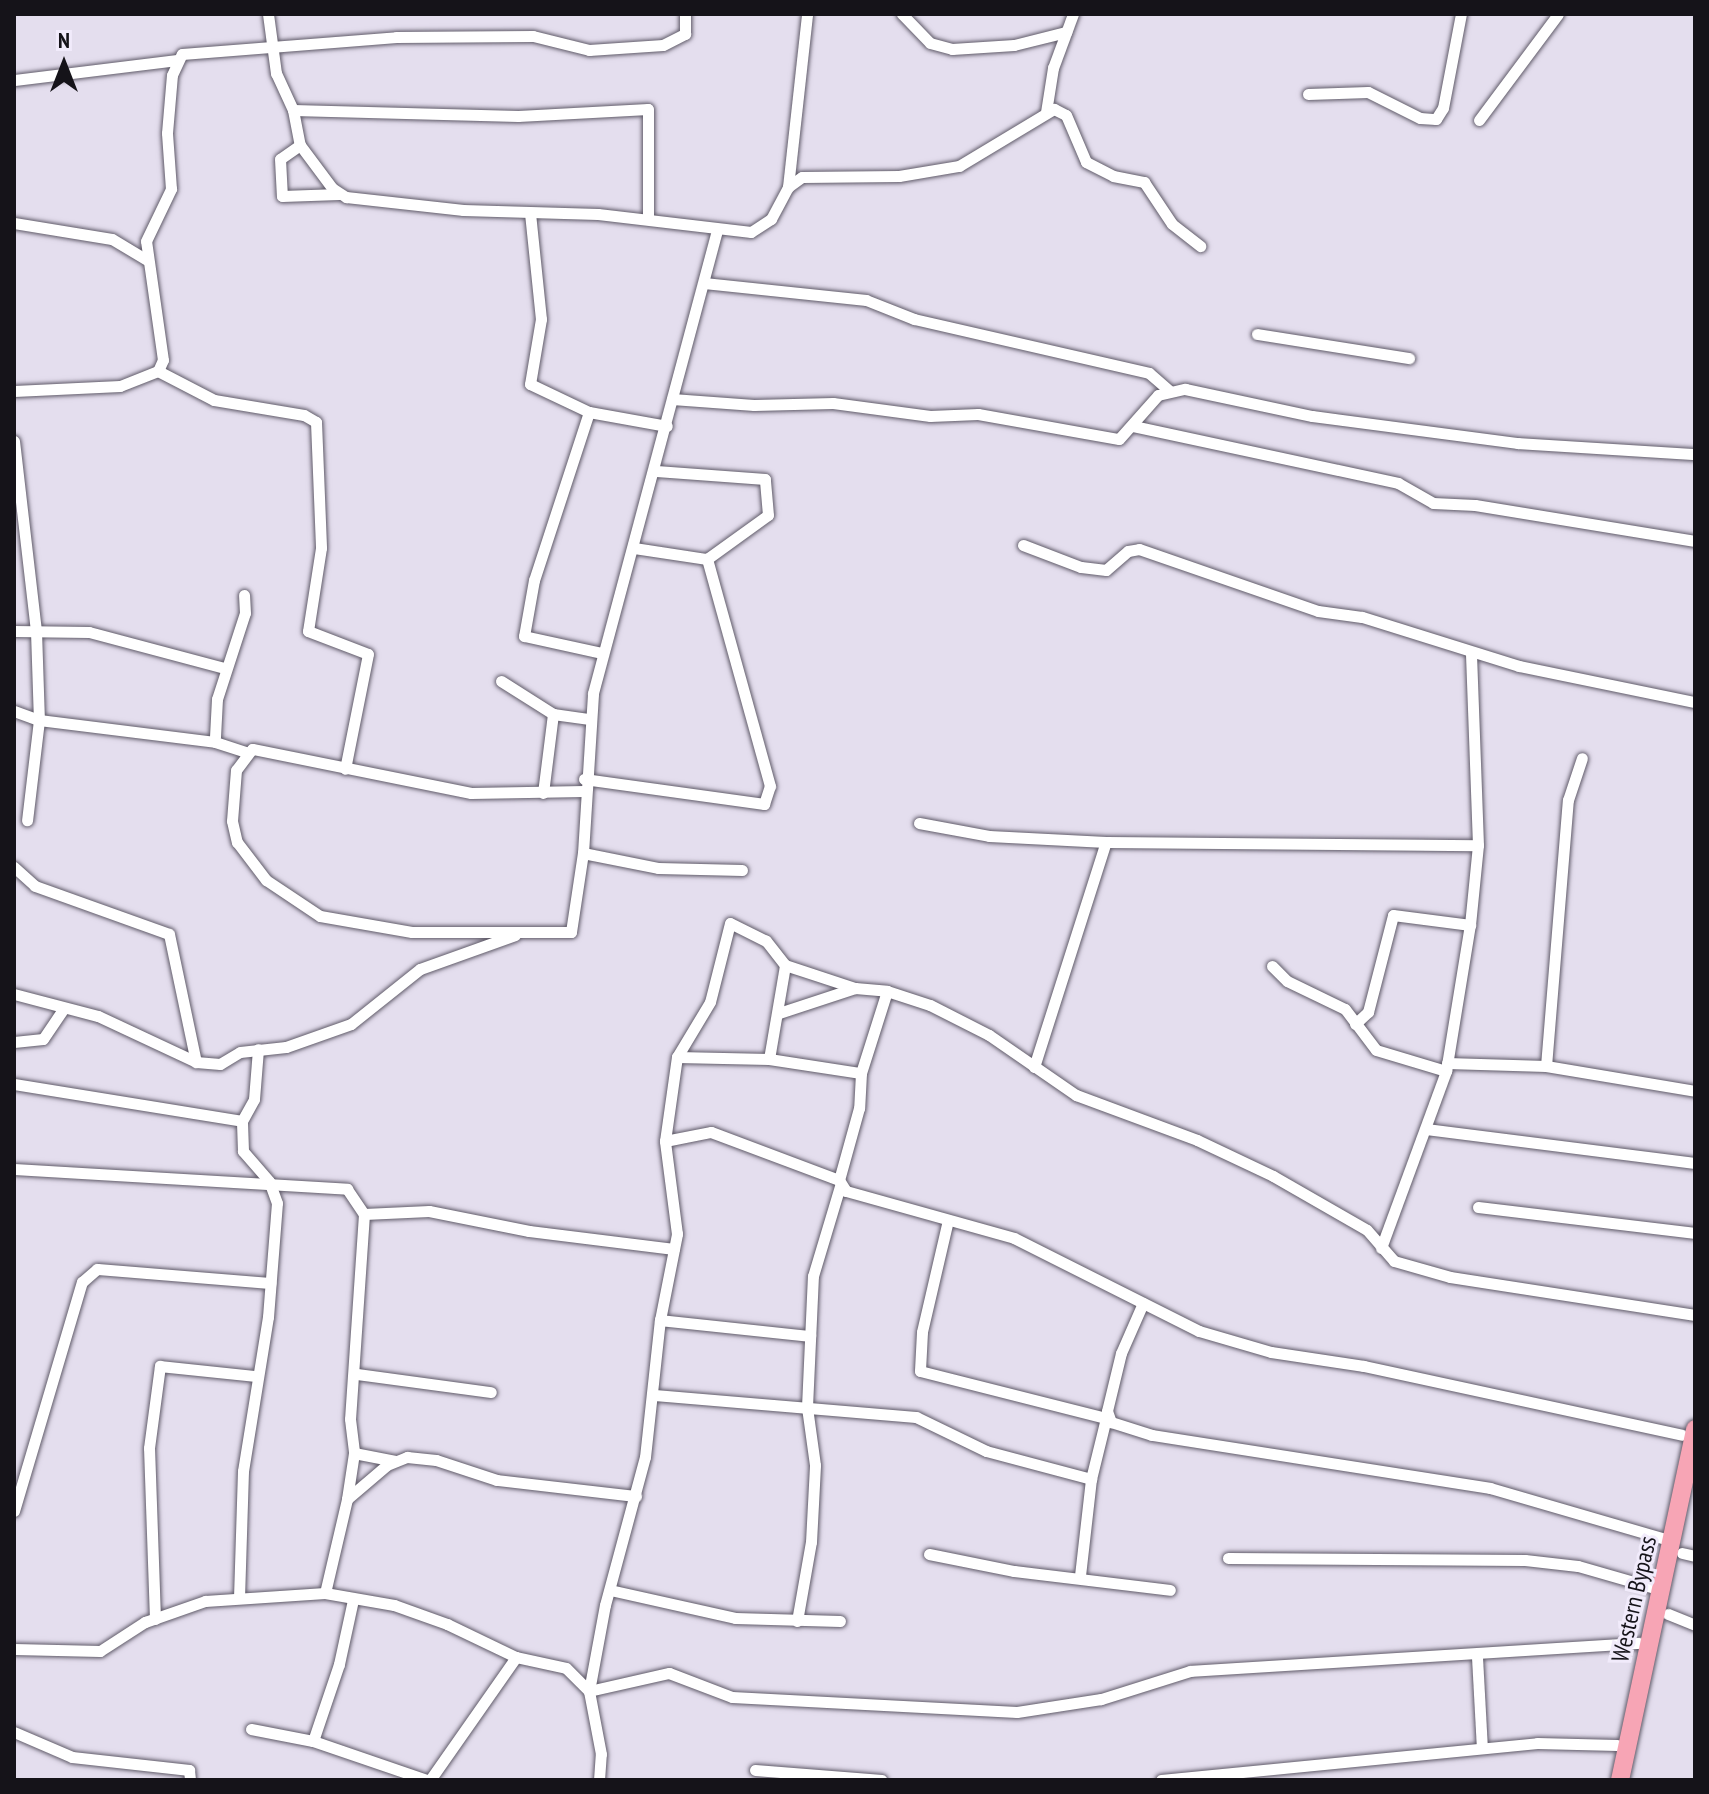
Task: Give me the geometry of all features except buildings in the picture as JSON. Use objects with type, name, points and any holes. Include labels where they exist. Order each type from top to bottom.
[{"type":"main road","name":"Western Bypass","points":[[1620,1780],[1689,1432]]},
{"type":"street","points":[[268,14],[281,90],[293,110],[300,145],[339,194]]},
{"type":"street","points":[[14,80],[178,60],[188,51],[272,44],[533,36],[589,50],[663,45],[685,34],[685,14]]},
{"type":"street","points":[[300,145],[280,159],[282,196],[339,194],[530,213],[648,218],[717,229],[761,228],[788,187],[807,14]]},
{"type":"street","points":[[902,14],[930,43],[952,49],[1014,45],[1066,32]]},
{"type":"street","points":[[1046,112],[1073,14]]},
{"type":"street","points":[[1308,94],[1368,92],[1420,118],[1436,119],[1443,108],[1461,14]]},
{"type":"street","points":[[1479,120],[1558,14]]},
{"type":"street","points":[[14,391],[120,386],[158,371],[163,360],[147,260],[149,229],[171,189],[167,133],[178,60]]},
{"type":"street","points":[[293,110],[518,116],[648,109],[648,218]]},
{"type":"street","points":[[788,187],[818,174],[899,176],[959,166],[1046,112],[1066,115],[1086,162],[1113,176],[1144,182],[1172,224],[1200,246]]},
{"type":"street","points":[[530,213],[541,319],[530,384],[589,412],[667,426]]},
{"type":"street","points":[[14,223],[112,239],[147,260]]},
{"type":"street","points":[[245,752],[236,770],[232,797],[237,842],[266,880],[291,901],[320,916],[412,932],[516,935],[571,932],[583,853],[584,785],[590,719],[601,653],[656,471],[717,229]]},
{"type":"street","points":[[704,283],[866,300],[914,319],[1149,373],[1170,391]]},
{"type":"street","points":[[1257,334],[1409,358]]},
{"type":"street","points":[[158,371],[214,400],[304,415],[316,422],[321,548],[308,631],[368,654],[345,769]]},
{"type":"street","points":[[672,399],[754,405],[833,403],[930,416],[978,414],[1119,439],[1158,395],[1170,391],[1518,443],[1695,454]]},
{"type":"street","points":[[589,412],[534,580],[524,636],[601,653]]},
{"type":"street","points":[[1133,426],[1398,483],[1433,503],[1475,505],[1695,541]]},
{"type":"street","points":[[14,441],[36,631],[39,720],[27,820]]},
{"type":"street","points":[[634,548],[707,559],[768,515],[765,479],[656,471]]},
{"type":"street","points":[[1023,545],[1081,567],[1106,570],[1128,551],[1139,549],[1318,611],[1362,617],[1471,652],[1695,702]]},
{"type":"street","points":[[14,711],[39,720],[215,742],[245,752],[261,750],[471,793],[543,793],[584,785],[764,804],[770,786],[707,559]]},
{"type":"street","points":[[215,737],[224,668],[245,613],[244,595]]},
{"type":"street","points":[[14,631],[89,632],[224,668]]},
{"type":"street","points":[[1381,1248],[1446,1067],[1470,925],[1478,845],[1471,652]]},
{"type":"street","points":[[501,681],[553,714],[590,719]]},
{"type":"street","points":[[543,793],[553,714]]},
{"type":"street","points":[[1546,1066],[1568,800],[1582,758]]},
{"type":"street","points":[[919,823],[989,836],[1106,842],[1478,845]]},
{"type":"street","points":[[1034,1067],[1106,842]]},
{"type":"street","points":[[583,853],[658,868],[742,870]]},
{"type":"street","points":[[14,867],[35,886],[169,934],[196,1062]]},
{"type":"street","points":[[1355,1024],[1368,1012],[1393,915],[1470,925]]},
{"type":"street","points":[[599,1780],[601,1754],[589,1691],[610,1590],[636,1496],[654,1395],[660,1320],[677,1221],[665,1141],[677,1057],[710,1002],[730,923],[766,941],[785,965],[855,988],[887,991],[930,1005],[989,1035],[1076,1095],[1197,1140],[1273,1176],[1367,1230],[1394,1261],[1450,1277],[1695,1315]]},
{"type":"street","points":[[14,994],[98,1016],[196,1062],[220,1064],[258,1049],[286,1047],[351,1024],[420,969],[516,935]]},
{"type":"street","points":[[769,1059],[785,965]]},
{"type":"street","points":[[1272,966],[1287,981],[1345,1009],[1376,1050],[1446,1067],[1546,1066],[1695,1091]]},
{"type":"street","points":[[779,1013],[855,988]]},
{"type":"street","points":[[797,1621],[813,1497],[813,1428],[807,1407],[813,1276],[859,1108],[861,1073],[887,991]]},
{"type":"street","points":[[14,1042],[43,1039],[64,1008]]},
{"type":"street","points":[[239,1598],[243,1471],[270,1283],[277,1203],[269,1181],[243,1151],[242,1121],[254,1099],[258,1049]]},
{"type":"street","points":[[677,1057],[769,1059],[861,1073]]},
{"type":"street","points":[[14,1084],[242,1121]]},
{"type":"street","points":[[1426,1129],[1695,1163]]},
{"type":"street","points":[[665,1141],[711,1132],[840,1183],[948,1220],[1014,1238],[1199,1331],[1271,1352],[1364,1366],[1689,1432]]},
{"type":"street","points":[[14,1169],[198,1182],[269,1181],[334,1185],[347,1189],[364,1214],[357,1374],[350,1419],[354,1453],[347,1499],[325,1593]]},
{"type":"street","points":[[1478,1207],[1695,1233]]},
{"type":"street","points":[[364,1214],[429,1211],[529,1231],[674,1249]]},
{"type":"street","points":[[948,1220],[922,1332],[920,1371],[1106,1418],[1152,1435],[1490,1488],[1662,1538]]},
{"type":"street","points":[[14,1511],[82,1282],[97,1269],[270,1283]]},
{"type":"street","points":[[1080,1576],[1091,1479],[1121,1353],[1143,1303]]},
{"type":"street","points":[[660,1320],[810,1336]]},
{"type":"street","points":[[155,1619],[149,1448],[160,1366],[255,1376]]},
{"type":"street","points":[[357,1374],[491,1392]]},
{"type":"street","points":[[654,1395],[916,1417],[986,1451],[1091,1479]]},
{"type":"street","points":[[354,1453],[395,1461],[436,1460],[497,1480],[636,1496]]},
{"type":"street","points":[[347,1499],[395,1461]]},
{"type":"street","points":[[1682,1553],[1695,1556]]},
{"type":"street","points":[[929,1554],[1014,1571],[1080,1576],[1170,1590]]},
{"type":"street","points":[[1228,1558],[1525,1560],[1578,1566],[1651,1587]]},
{"type":"street","points":[[610,1590],[735,1618],[840,1621]]},
{"type":"street","points":[[14,1649],[100,1651],[155,1619],[205,1601],[325,1593],[394,1605],[516,1657],[566,1668],[589,1691]]},
{"type":"street","points":[[313,1741],[339,1664],[353,1600]]},
{"type":"street","points":[[1668,1614],[1695,1625]]},
{"type":"street","points":[[589,1691],[669,1673],[744,1698],[1017,1712],[1101,1699],[1190,1671],[1477,1657],[1639,1643]]},
{"type":"street","points":[[251,1729],[313,1741],[429,1780],[516,1657]]},
{"type":"street","points":[[1477,1657],[1482,1748]]},
{"type":"street","points":[[14,1732],[83,1760],[189,1770],[190,1780]]},
{"type":"street","points":[[1161,1780],[1482,1748],[1617,1745]]},
{"type":"street","points":[[755,1770],[882,1780]]}]
